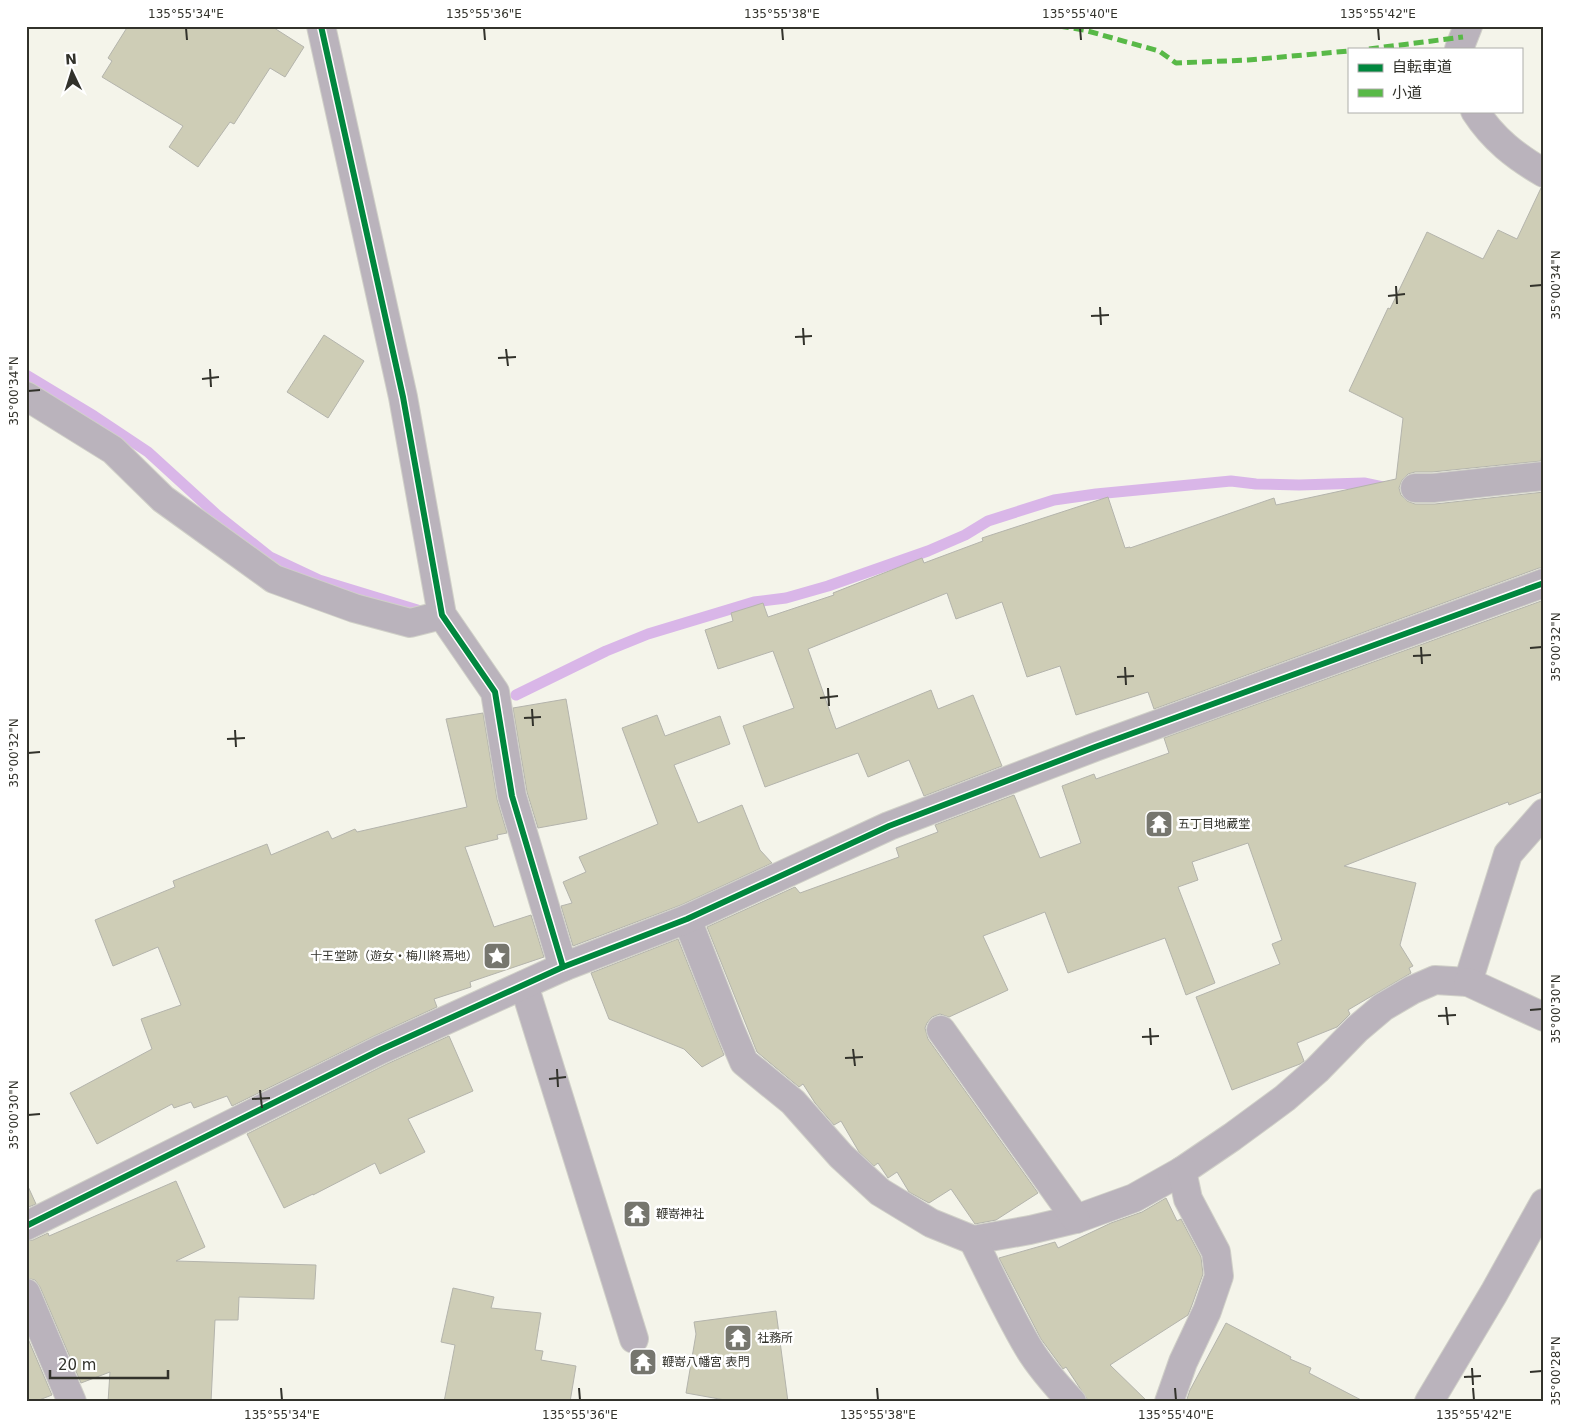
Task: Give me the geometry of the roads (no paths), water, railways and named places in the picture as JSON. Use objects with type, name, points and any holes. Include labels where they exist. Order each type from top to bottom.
[{"type":"street","points":[[321,26],[403,397],[442,615],[495,692],[512,796],[563,967]]},
{"type":"street","points":[[1459,48],[1468,26]]},
{"type":"street","points":[[1477,112],[1497,140],[1544,173]]},
{"type":"street","points":[[26,396],[113,450],[163,499],[274,579],[354,608],[410,622],[442,615]]},
{"type":"street","points":[[1415,488],[1432,488],[1544,476]]},
{"type":"street","points":[[26,1226],[380,1050],[563,967],[686,919],[889,826],[1104,743],[1544,582]]},
{"type":"street","points":[[1468,982],[1508,854],[1544,813]]},
{"type":"street","points":[[686,919],[744,1062],[793,1102],[841,1156],[880,1192],[931,1223],[973,1240],[1030,1230],[1076,1219],[1134,1198],[1182,1171],[1285,1098],[1357,1029],[1384,1007],[1412,990],[1435,980],[1468,982],[1544,1017]]},
{"type":"street","points":[[524,985],[634,1339]]},
{"type":"street","points":[[941,1030],[1076,1219]]},
{"type":"street","points":[[1169,1402],[1183,1362],[1207,1311],[1219,1276],[1216,1252],[1188,1199],[1182,1171]]},
{"type":"street","points":[[1429,1402],[1494,1293],[1544,1203]]},
{"type":"street","points":[[973,1240],[1005,1306],[1029,1348],[1057,1386],[1072,1402]]},
{"type":"street","points":[[26,1293],[72,1402]]},
{"type":"waterway","points":[[26,375],[94,416],[148,452],[217,515],[270,557],[319,580],[424,612]]},
{"type":"waterway","points":[[516,695],[606,651],[648,634],[754,602],[786,598],[828,586],[928,551],[965,535],[988,521],[1054,500],[1231,481],[1256,484],[1299,485],[1364,483],[1383,487]]},
{"type":"place","name":"五丁目地蔵堂","points":[[1159,824]]},
{"type":"place","name":"十王堂跡（遊女・梅川終焉地）","points":[[497,956]]},
{"type":"place","name":"鞭嵜神社","points":[[637,1214]]},
{"type":"place","name":"社務所","points":[[738,1338]]},
{"type":"place","name":"鞭嵜八幡宮 表門","points":[[643,1362]]}]
